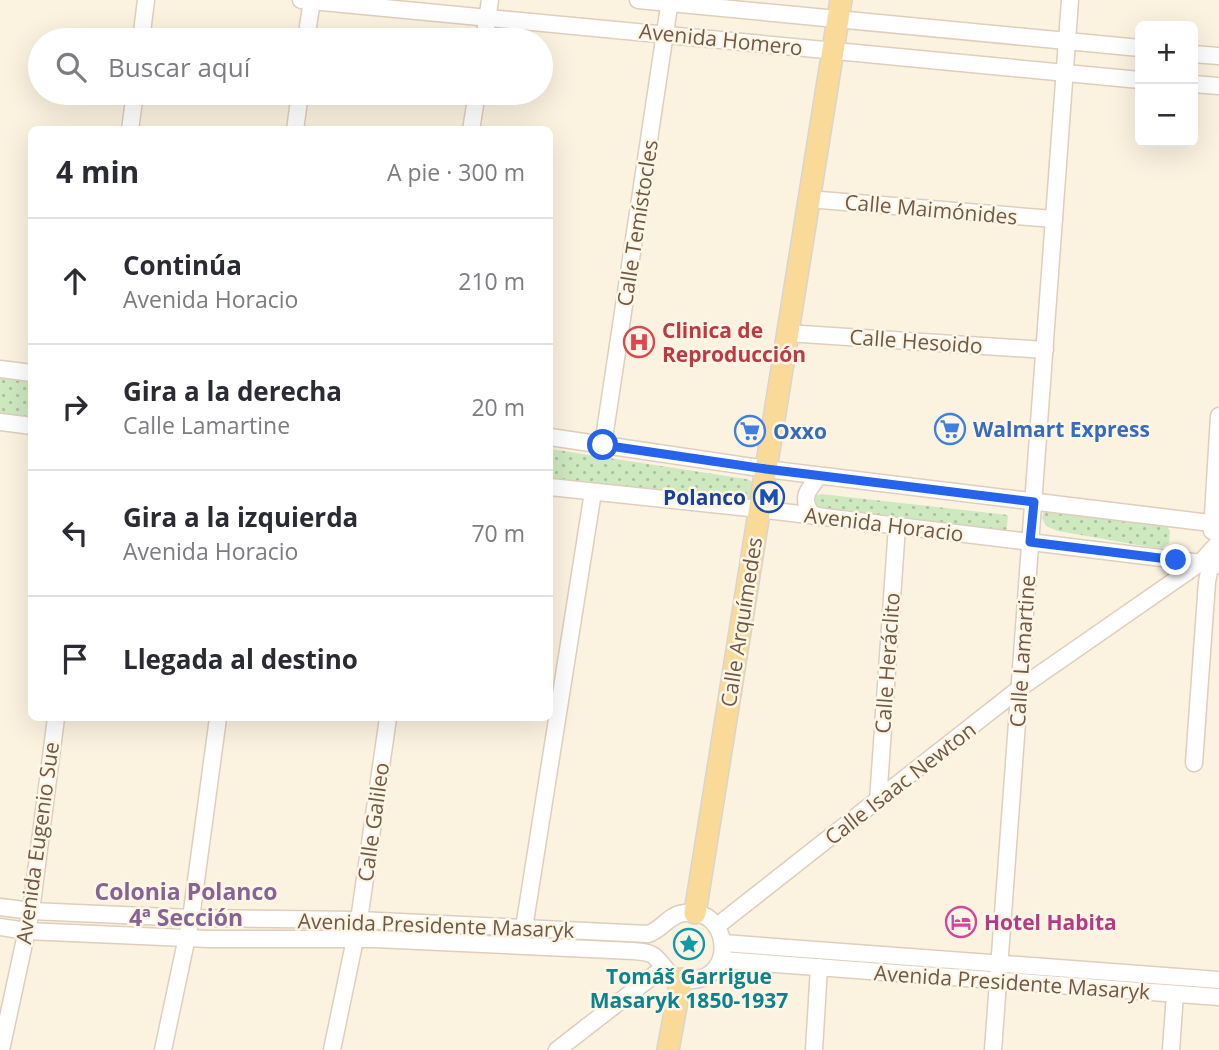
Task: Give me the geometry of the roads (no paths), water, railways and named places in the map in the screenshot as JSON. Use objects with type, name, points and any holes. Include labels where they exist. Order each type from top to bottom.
[{"type":"main road","name":"Calle Arquímedes","points":[[695,913],[839,10]]},
{"type":"main road","points":[[668,1050],[681,979]]},
{"type":"street","points":[[142,28],[146,0]]},
{"type":"street","points":[[307,28],[308,0]]},
{"type":"street","name":"Avenida Homero","points":[[308,0],[1135,79]]},
{"type":"street","points":[[486,28],[490,0]]},
{"type":"street","name":"Avenida Homero","points":[[638,0],[839,10],[1135,48]]},
{"type":"street","name":"Calle Lamartine","points":[[993,1050],[1070,0]]},
{"type":"street","name":"Calle Temístocles","points":[[603,445],[669,1]]},
{"type":"street","points":[[1198,54],[1219,56]]},
{"type":"street","points":[[1198,84],[1219,86]]},
{"type":"street","points":[[131,126],[133,105]]},
{"type":"street","points":[[296,126],[298,105]]},
{"type":"street","points":[[472,126],[475,105]]},
{"type":"street","name":"Calle Maimónides","points":[[808,199],[1054,219]]},
{"type":"street","name":"Calle Hesoido","points":[[787,333],[1045,350]]},
{"type":"street","points":[[0,369],[28,372]]},
{"type":"street","points":[[1194,763],[1209,564],[1217,545],[1215,524],[1219,416]]},
{"type":"street","points":[[0,422],[28,426]]},
{"type":"street","name":"Avenida Horacio","points":[[553,437],[819,476],[1215,524]]},
{"type":"street","points":[[819,476],[806,492],[805,499],[811,513],[820,517]]},
{"type":"street","name":"Avenida Horacio","points":[[553,487],[760,509],[1209,564]]},
{"type":"street","points":[[524,928],[593,492]]},
{"type":"street","name":"Calle Heráclito","points":[[878,801],[897,526]]},
{"type":"street","name":"Calle Isaac Newton","points":[[717,926],[1020,688],[1209,564]]},
{"type":"street","name":"Avenida Eugenio Sue","points":[[2,1050],[31,911],[55,721]]},
{"type":"street","points":[[163,1050],[191,918],[218,721]]},
{"type":"street","name":"Calle Galileo","points":[[332,1050],[359,920],[388,721]]},
{"type":"street","name":"Avenida Presidente Masaryk","points":[[0,907],[31,911],[191,918],[359,920],[648,934],[656,932],[676,915],[695,913]]},
{"type":"street","points":[[681,979],[690,980],[705,976],[722,960],[723,943],[717,926],[710,919],[695,913]]},
{"type":"street","name":"Avenida Presidente Masaryk","points":[[0,927],[26,931],[187,938],[355,939],[640,951],[653,955],[669,974],[681,979]]},
{"type":"street","name":"Avenida Presidente Masaryk","points":[[723,943],[1219,979]]},
{"type":"street","name":"Avenida Presidente Masaryk","points":[[722,960],[1219,997]]},
{"type":"street","points":[[814,1050],[819,967]]},
{"type":"street","points":[[557,1050],[663,968]]},
{"type":"street","points":[[1171,1050],[1175,994]]},
{"type":"place","name":"Clinica de Reproducción","points":[[639,342]]},
{"type":"place","name":"Walmart Express","points":[[950,429]]},
{"type":"place","name":"Oxxo","points":[[750,431]]},
{"type":"place","name":"Polanco","points":[[769,497]]},
{"type":"place","name":"Hotel Habita","points":[[961,922]]},
{"type":"place","name":"Tomáš Garrigue Masaryk 1850-1937","points":[[689,944]]},
{"type":"district","name":"Colonia Polanco 4ª Sección","points":[[186,904]]}]
